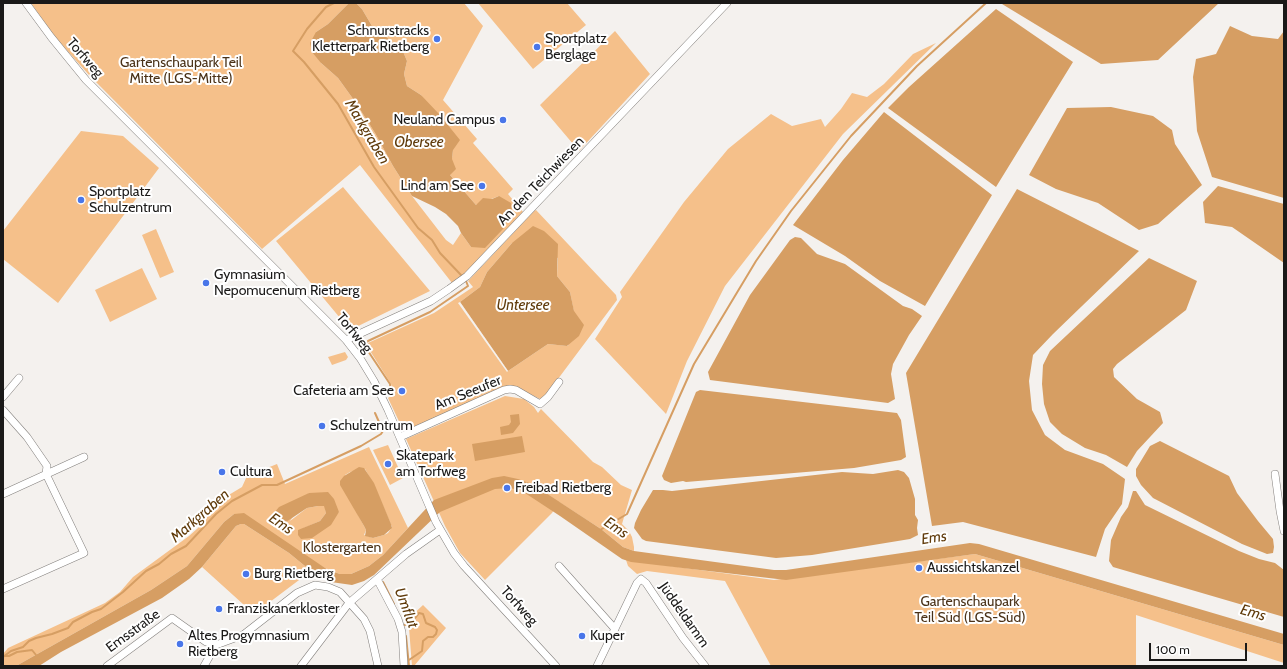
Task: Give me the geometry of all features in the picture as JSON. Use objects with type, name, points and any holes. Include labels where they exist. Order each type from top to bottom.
[{"type":"street","name":"Torfweg","points":[[26,3],[86,80],[346,340],[360,358],[374,381],[388,410],[436,522],[438,531],[464,566],[556,666]]},
{"type":"street","name":"An den Teichwiesen","points":[[346,340],[431,301],[467,276],[727,3]]},
{"type":"street","points":[[3,397],[6,387],[19,378]]},
{"type":"street","name":"Am Seeufer","points":[[400,437],[504,390],[516,390],[540,404],[559,382]]},
{"type":"street","points":[[3,410],[27,437],[47,466],[46,474],[84,553],[3,590]]},
{"type":"street","points":[[3,494],[84,457]]},
{"type":"street","points":[[1275,474],[1284,531]]},
{"type":"street","points":[[301,666],[350,603],[406,554],[438,531]]},
{"type":"street","points":[[559,566],[615,628],[597,666]]},
{"type":"street","points":[[377,579],[398,619],[402,632],[404,666]]},
{"type":"street","name":"Jüddeldamm","points":[[615,628],[637,583],[641,579],[646,582],[683,638],[705,666]]},
{"type":"street","points":[[204,666],[216,645],[243,635],[297,593],[315,585],[328,587],[340,592],[364,618],[370,631],[378,666]]},
{"type":"street","name":"Emsstraße","points":[[107,666],[172,618],[206,642],[216,645]]},
{"type":"green space","name":"Gartenschaupark Teil Mitte (LGS-Mitte)","points":[[31,3],[349,3],[328,24],[316,32],[321,63],[338,78],[356,103],[412,196],[446,240],[453,245],[461,233],[471,247],[499,196],[476,205],[450,175],[453,150],[421,95],[407,86],[404,74],[407,61],[402,49],[372,26],[362,9],[356,3],[464,3],[483,26],[443,100],[477,139],[473,143],[513,189],[508,194],[523,212],[467,272],[452,283],[360,165],[262,249],[89,75],[54,36]]},
{"type":"green space","name":"Sportplatz Berglage","points":[[478,3],[567,3],[586,25],[533,69]]},
{"type":"green space","points":[[615,31],[650,74],[579,151],[540,105]]},
{"type":"green space","points":[[936,43],[843,134],[725,286],[687,361],[666,414],[595,339],[622,297],[620,292],[684,202],[728,149],[771,114],[792,126],[821,119],[825,127],[841,109],[852,93],[867,97],[884,84],[913,54]]},
{"type":"green space","name":"Sportplatz Schulzentrum","points":[[81,131],[123,136],[159,168],[58,303],[3,259],[3,231]]},
{"type":"green space","points":[[343,187],[430,291],[350,330],[276,241]]},
{"type":"green space","points":[[536,210],[616,295],[617,300],[546,395],[540,399],[509,385],[404,432],[388,398],[394,393],[391,384],[367,346],[368,343],[434,313],[473,287],[468,281]],"holes":[[[512,243],[558,258],[557,276],[570,292],[574,312],[568,346],[548,344],[508,371],[460,302],[480,287],[487,272]]]},
{"type":"green space","points":[[156,229],[174,272],[160,278],[142,235]]},
{"type":"green space","points":[[142,268],[157,299],[110,322],[95,290]]},
{"type":"green space","points":[[345,352],[348,357],[346,360],[332,365],[328,357]]},
{"type":"green space","name":"Freibad Rietberg","points":[[505,396],[524,399],[534,407],[538,413],[541,409],[593,462],[602,467],[621,485],[632,490],[622,524],[629,531],[632,537],[634,551],[623,547],[601,529],[559,502],[552,513],[485,580],[460,553],[445,526],[406,439]]},
{"type":"green space","name":"Skatepark am Torfweg","points":[[388,445],[403,478],[390,485],[373,450]]},
{"type":"green space","name":"Klostergarten","points":[[369,447],[408,528],[383,555],[369,566],[351,574],[340,574],[328,570],[234,514],[224,522],[187,566],[151,590],[16,666],[3,666],[3,654],[8,648],[105,603],[120,592],[133,577],[198,528],[222,499],[242,487],[247,476],[277,464],[285,484]],"holes":[[[365,469],[374,485],[392,527],[388,533],[373,538],[364,535],[366,530],[358,515],[345,475],[350,472]],[[309,493],[339,512],[298,535],[304,528],[320,521],[326,513],[325,506],[307,508],[290,521]]]},
{"type":"green space","points":[[244,524],[289,553],[311,571],[254,614],[202,567],[236,526]]},
{"type":"green space","name":"Gartenschaupark Teil Süd (LGS-Süd)","points":[[975,554],[1284,645],[1284,663],[1136,615],[1136,666],[771,666],[725,581],[647,571],[637,574],[628,566],[626,560],[774,580]]},
{"type":"green space","points":[[423,605],[446,628],[414,666],[412,666],[409,628],[406,621]]},
{"type":"water","name":"Obersee","points":[[349,3],[356,3],[362,9],[372,26],[402,49],[407,61],[404,74],[407,86],[421,95],[460,140],[453,150],[452,159],[456,169],[450,175],[476,205],[483,198],[492,199],[499,196],[511,203],[512,212],[503,229],[485,248],[471,247],[458,226],[446,214],[412,196],[356,103],[338,78],[321,63],[312,52],[310,43],[316,32],[328,24]]},
{"type":"water","points":[[1219,3],[1158,60],[1101,64],[1002,4]]},
{"type":"water","points":[[996,9],[1073,62],[996,187],[888,108],[909,87]]},
{"type":"water","points":[[1230,26],[1252,36],[1278,39],[1284,31],[1284,198],[1212,177],[1197,131],[1193,77],[1196,59],[1216,54]]},
{"type":"water","points":[[1111,107],[1153,116],[1172,130],[1175,144],[1202,185],[1158,224],[1139,230],[1098,203],[1056,189],[1029,175],[1067,108]]},
{"type":"water","points":[[884,112],[992,195],[925,306],[880,281],[845,256],[793,225],[843,160]]},
{"type":"water","points":[[1218,186],[1284,204],[1284,263],[1232,227],[1205,223],[1203,202]]},
{"type":"water","points":[[1017,189],[1139,251],[1033,355],[1029,381],[1032,410],[1045,435],[1065,450],[1103,464],[1125,479],[1122,504],[1105,529],[1096,557],[963,522],[932,526],[906,373]]},
{"type":"water","name":"Untersee","points":[[533,226],[544,231],[558,244],[557,276],[570,292],[574,311],[584,325],[579,336],[567,346],[548,344],[508,371],[460,302],[480,287],[487,272],[512,243]]},
{"type":"water","points":[[795,237],[801,238],[817,254],[845,264],[903,306],[912,309],[922,316],[909,335],[893,364],[891,374],[895,399],[888,403],[710,380],[708,372],[750,295],[790,240]]},
{"type":"water","points":[[1149,258],[1197,281],[1186,310],[1117,364],[1113,369],[1114,377],[1137,399],[1160,412],[1163,423],[1137,451],[1127,467],[1106,455],[1085,448],[1062,434],[1050,422],[1044,404],[1042,384],[1043,365],[1050,351]]},
{"type":"water","points":[[700,390],[897,413],[901,420],[906,457],[901,460],[854,468],[671,483],[664,480],[662,476],[696,392]]},
{"type":"water","points":[[519,414],[520,424],[513,433],[501,435],[500,427],[509,425],[511,422],[510,415]]},
{"type":"water","points":[[522,436],[525,452],[475,461],[472,444]]},
{"type":"water","points":[[1160,441],[1229,476],[1237,493],[1273,539],[1273,553],[1267,554],[1242,544],[1153,498],[1141,485],[1136,476],[1136,469],[1150,446]]},
{"type":"water","points":[[359,467],[364,468],[374,483],[391,524],[392,528],[384,535],[373,538],[365,536],[366,530],[340,485],[340,481],[344,476]]},
{"type":"water","points":[[898,470],[904,472],[909,478],[915,499],[915,515],[918,520],[918,535],[910,539],[812,555],[776,558],[646,541],[642,539],[634,528],[641,510],[653,490],[672,491],[842,472],[873,474]]},
{"type":"water","points":[[504,476],[532,484],[601,529],[623,547],[634,551],[774,570],[786,570],[970,543],[979,544],[1284,634],[1284,645],[975,554],[786,580],[631,562],[622,559],[520,490],[509,488],[495,489],[440,512],[374,575],[364,581],[352,585],[331,582],[311,571],[289,553],[244,524],[241,524],[236,526],[202,567],[189,579],[162,598],[61,652],[39,666],[16,666],[151,590],[187,566],[224,522],[234,514],[244,513],[328,570],[340,574],[351,574],[369,566],[383,555],[434,500],[492,478]]},
{"type":"water","points":[[1133,491],[1136,491],[1145,505],[1239,551],[1259,559],[1275,563],[1284,570],[1284,617],[1113,567],[1109,561],[1111,540],[1121,517],[1128,507]]},
{"type":"water","points":[[328,492],[334,499],[339,512],[331,525],[312,538],[301,539],[298,535],[298,530],[320,521],[326,513],[324,506],[307,508],[283,524],[276,519],[274,513],[279,507],[309,493]]},
{"type":"pier","points":[[460,302],[508,371],[507,372],[458,303]]},
{"type":"waterway","name":"Markgraben","points":[[334,3],[326,7],[307,29],[293,51],[304,62],[338,104],[374,167],[418,228],[432,240],[440,253],[461,275]]},
{"type":"waterway","name":"Ems","points":[[600,530],[627,514],[694,364],[756,261],[791,211],[851,136],[917,66],[986,3]]},
{"type":"waterway","name":"Markgraben","points":[[391,394],[390,384],[366,348],[365,344],[368,341],[430,312],[468,286],[466,281]]},
{"type":"waterway","name":"Markgraben","points":[[3,657],[11,651],[23,647],[29,641],[68,628],[73,622],[101,609],[123,592],[146,571],[186,546],[216,514],[232,501],[262,485],[277,485],[361,446],[381,434],[383,431],[375,413]]},
{"type":"waterway","name":"Umflut","points":[[383,582],[394,604]]},
{"type":"waterway","points":[[404,625],[410,624],[419,613],[423,614],[426,623],[435,627],[437,630],[433,637],[428,637],[423,641],[422,651],[409,660]]},
{"type":"waterway","name":"Umflut","points":[[406,636],[409,666]]},
{"type":"waterway","name":"Markgraben","points":[[4,656],[32,650],[36,655]]},
{"type":"place","name":"Schnurstracks Kletterpark Rietberg","points":[[437,39]]},
{"type":"place","name":"Sportplatz Berglage","points":[[537,47]]},
{"type":"place","name":"Neuland Campus","points":[[503,120]]},
{"type":"place","name":"Lind am See","points":[[482,186]]},
{"type":"place","name":"Sportplatz Schulzentrum","points":[[81,200]]},
{"type":"place","name":"Gymnasium Nepomucenum Rietberg","points":[[206,283]]},
{"type":"place","name":"Cafeteria am See","points":[[402,391]]},
{"type":"place","name":"Schulzentrum","points":[[322,426]]},
{"type":"place","name":"Skatepark am Torfweg","points":[[388,464]]},
{"type":"place","name":"Cultura","points":[[222,472]]},
{"type":"place","name":"Freibad Rietberg","points":[[507,488]]},
{"type":"place","name":"Aussichtskanzel","points":[[919,568]]},
{"type":"place","name":"Burg Rietberg","points":[[246,574]]},
{"type":"place","name":"Franziskanerkloster","points":[[219,609]]},
{"type":"place","name":"Kuper","points":[[582,636]]},
{"type":"place","name":"Altes Progymnasium Rietberg","points":[[180,644]]}]
